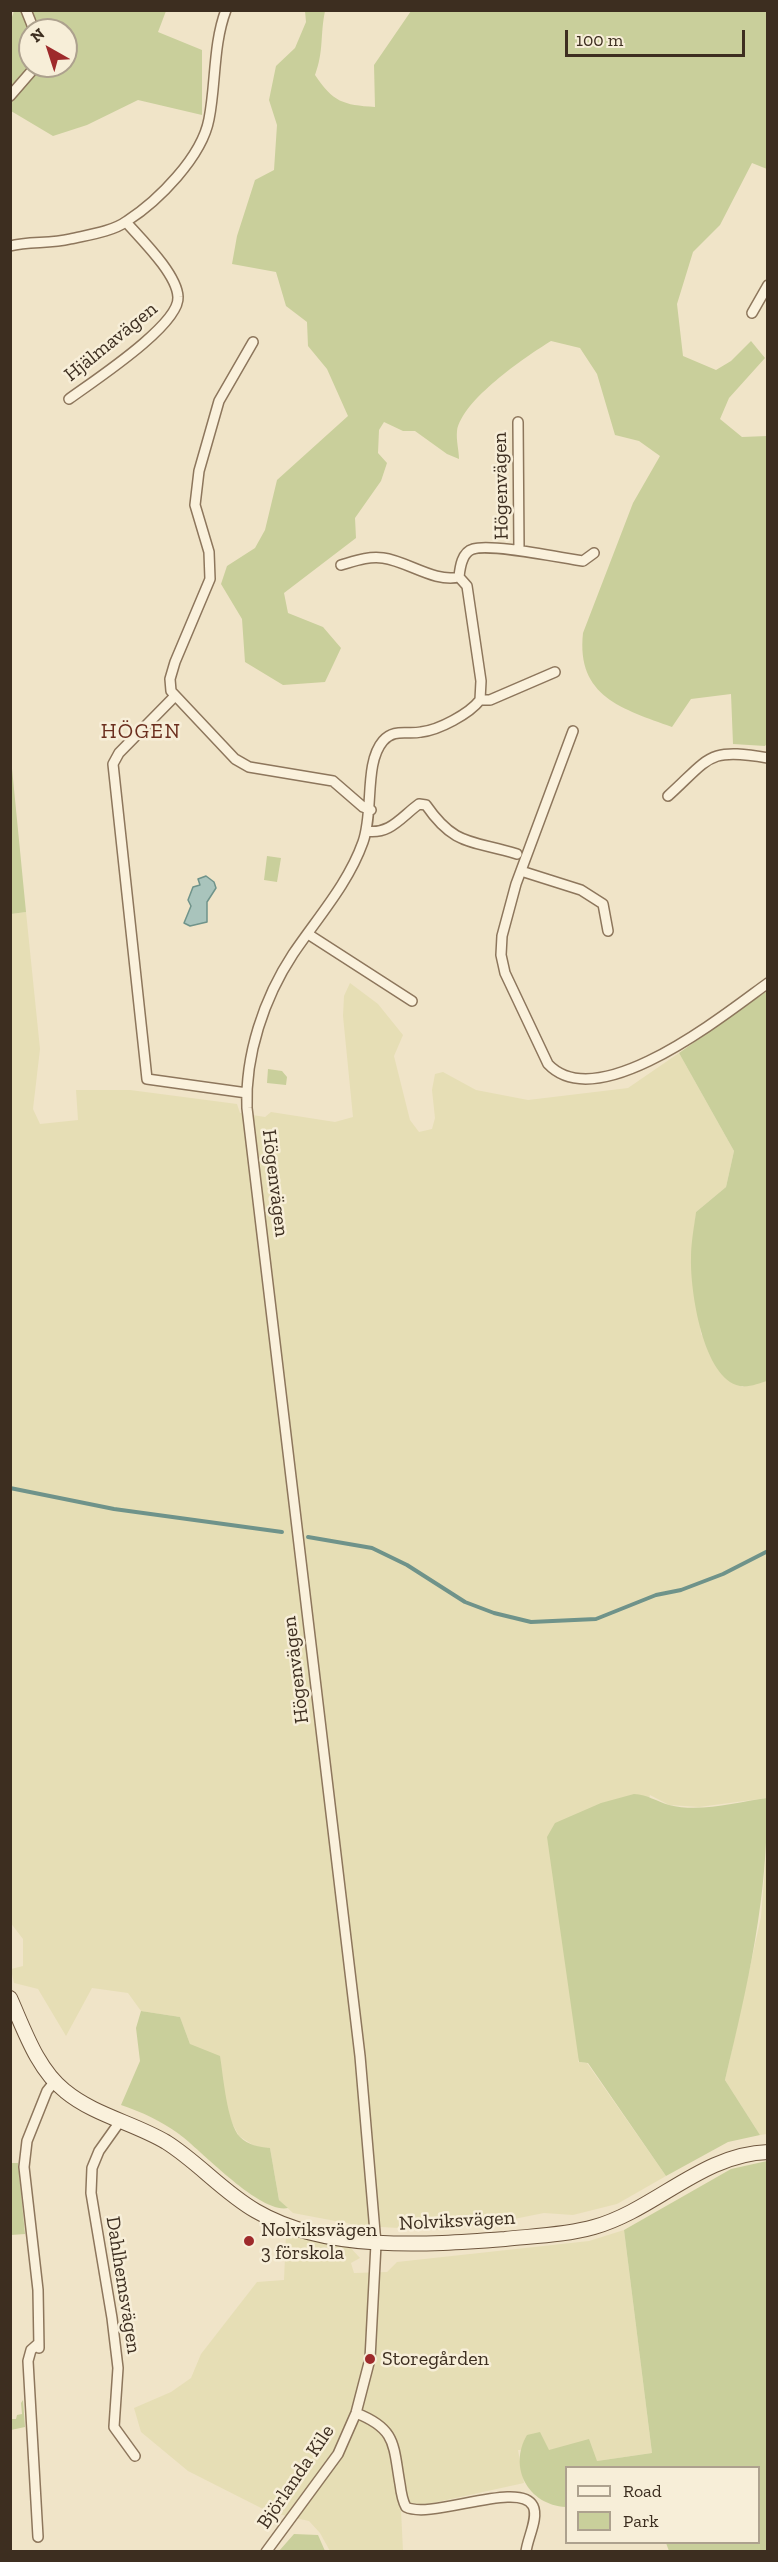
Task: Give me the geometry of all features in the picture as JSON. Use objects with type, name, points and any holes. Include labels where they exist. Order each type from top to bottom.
[{"type":"street","points":[[10,246],[69,239],[126,222],[167,188],[196,148],[208,123],[219,36],[226,10]]},
{"type":"street","points":[[10,96],[26,78]]},
{"type":"street","name":"Hjälmavägen","points":[[69,399],[162,327],[177,307],[178,296],[172,279],[126,222]]},
{"type":"street","points":[[752,313],[768,285]]},
{"type":"street","points":[[253,342],[219,402],[199,471],[195,505],[209,552],[210,579],[175,662],[170,679],[174,697],[235,759],[249,767],[333,781],[363,807],[371,810]]},
{"type":"street","name":"Högenvägen","points":[[518,422],[519,550]]},
{"type":"street","name":"Högenvägen","points":[[459,577],[464,556],[471,549],[519,550],[583,561],[594,553]]},
{"type":"street","points":[[341,565],[369,557],[385,558],[446,578],[459,577],[467,586],[481,681],[480,700]]},
{"type":"street","name":"Högenvägen","points":[[376,2244],[360,2056],[247,1094],[252,1053],[278,978],[340,888],[355,862],[371,810],[372,765],[375,750],[386,738],[397,732],[421,733],[465,712],[480,700],[490,700],[555,672]]},
{"type":"street","points":[[174,697],[119,753],[113,764],[147,1079],[247,1094]]},
{"type":"street","points":[[573,731],[506,917],[501,955],[505,973],[515,996],[542,1053],[556,1072],[584,1079],[605,1075],[654,1059],[671,1051],[768,983]]},
{"type":"street","points":[[668,796],[708,759],[718,754],[737,753],[768,758]]},
{"type":"street","points":[[366,831],[382,831],[392,826],[418,804],[426,805],[440,826],[450,834],[517,854]]},
{"type":"street","points":[[521,871],[592,895],[603,904],[608,932]]},
{"type":"street","points":[[308,934],[412,1001]]},
{"type":"street","name":"Nolviksvägen","points":[[10,1998],[34,2049],[55,2081],[84,2103],[143,2128],[189,2157],[255,2210],[295,2228],[376,2244],[453,2243],[581,2230],[634,2212],[726,2161],[768,2152]]},
{"type":"street","points":[[38,2537],[28,2361],[31,2350],[39,2346],[38,2290],[24,2167],[27,2141],[47,2091],[55,2081]]},
{"type":"street","name":"Dahlhemsvägen","points":[[122,2120],[99,2151],[92,2168],[91,2193],[118,2368],[114,2427],[135,2456]]},
{"type":"street","name":"Björlanda Kile","points":[[266,2552],[332,2463],[356,2413],[370,2360],[376,2244]]},
{"type":"street","points":[[356,2413],[382,2426],[393,2443],[406,2507],[423,2510],[503,2498],[526,2499],[533,2506],[534,2515],[526,2552]]},
{"type":"shaded area","points":[[26,912],[40,1049],[33,1109],[40,1124],[78,1120],[76,1090],[130,1090],[237,1104],[240,1113],[265,1117],[271,1112],[335,1122],[353,1117],[343,1016],[344,996],[350,983],[378,1004],[403,1035],[394,1056],[410,1120],[419,1132],[432,1129],[435,1118],[432,1090],[435,1074],[443,1072],[476,1090],[528,1100],[628,1088],[679,1053],[734,1151],[726,1187],[696,1212],[691,1259],[701,1334],[742,1387],[767,1381],[767,1798],[699,1807],[669,1805],[650,1795],[578,2062],[587,2063],[666,2176],[617,2204],[573,2215],[544,2213],[489,2224],[437,2230],[362,2226],[293,2213],[279,2200],[270,2148],[256,2147],[239,2136],[190,2044],[180,2017],[141,2011],[128,1993],[92,1988],[66,2036],[38,1989],[14,1983],[11,1969],[23,1966],[23,1939],[10,1922],[11,914]]},
{"type":"shaded area","points":[[767,1843],[767,2134],[760,2135],[725,2080],[761,1917]]},
{"type":"shaded area","points":[[624,2230],[652,2453],[597,2461],[549,2450],[518,2450],[524,2483],[401,2510],[403,2551],[330,2551],[320,2533],[309,2521],[269,2512],[188,2471],[141,2432],[134,2408],[171,2392],[191,2378],[201,2354],[257,2282],[284,2280],[286,2234],[348,2245],[360,2258],[351,2263],[354,2273],[387,2272],[397,2262],[589,2241]]},
{"type":"green space","points":[[14,11],[166,11],[158,32],[202,50],[202,115],[138,100],[87,125],[53,136],[11,111],[10,23]]},
{"type":"green space","points":[[305,11],[325,11],[320,58],[315,75],[321,84],[333,96],[347,103],[375,107],[374,65],[411,11],[767,11],[767,169],[752,163],[720,225],[693,252],[677,304],[683,356],[716,370],[731,361],[751,341],[765,358],[729,398],[720,419],[742,437],[767,436],[768,742],[765,746],[733,744],[731,694],[691,699],[672,727],[636,714],[606,697],[595,686],[587,672],[583,655],[583,633],[633,503],[660,456],[639,441],[615,435],[597,374],[580,348],[551,341],[496,380],[470,406],[461,419],[457,431],[459,459],[447,454],[415,431],[403,431],[384,422],[379,430],[378,453],[387,463],[381,481],[355,518],[356,538],[284,593],[288,613],[323,627],[341,648],[325,682],[283,685],[245,662],[242,619],[221,584],[227,566],[255,548],[265,530],[277,480],[348,416],[327,369],[308,346],[307,322],[286,306],[276,272],[232,264],[237,236],[255,180],[274,170],[277,125],[269,100],[276,66],[295,48],[306,22]]},
{"type":"green space","points":[[10,748],[26,912],[11,914],[10,914]]},
{"type":"green space","points":[[267,856],[281,858],[277,882],[264,880]]},
{"type":"green space","points":[[767,991],[767,1381],[740,1386],[727,1380],[708,1351],[696,1311],[691,1272],[696,1212],[726,1187],[734,1151],[679,1053]]},
{"type":"green space","points":[[268,1069],[282,1071],[287,1077],[286,1085],[267,1083]]},
{"type":"green space","points":[[634,1794],[669,1805],[693,1808],[767,1798],[764,1871],[755,1940],[725,2080],[760,2135],[728,2142],[666,2176],[588,2063],[579,2062],[547,1837],[555,1823],[601,1803]]},
{"type":"green space","points":[[141,2011],[180,2017],[190,2044],[220,2056],[229,2110],[236,2131],[247,2142],[270,2148],[279,2200],[288,2208],[276,2207],[247,2192],[172,2129],[151,2117],[121,2105],[140,2061],[136,2028]]},
{"type":"green space","points":[[767,2161],[767,2551],[669,2551],[666,2544],[760,2544],[760,2466],[565,2466],[565,2507],[553,2505],[532,2492],[521,2471],[520,2459],[527,2435],[540,2432],[549,2450],[589,2439],[597,2461],[652,2453],[624,2230],[731,2169]]},
{"type":"green space","points":[[11,2163],[18,2163],[25,2234],[11,2235]]},
{"type":"green space","points":[[23,2400],[25,2427],[11,2430],[11,2419],[16,2419],[17,2415],[22,2414]]},
{"type":"green space","points":[[294,2534],[318,2535],[325,2551],[279,2551]]},
{"type":"water","points":[[206,876],[214,882],[216,888],[207,902],[207,922],[190,926],[184,923],[191,906],[188,900],[193,887],[200,885],[198,879]]},
{"type":"waterway","points":[[10,1488],[114,1509],[282,1532]]},
{"type":"waterway","points":[[308,1537],[372,1548],[407,1565],[465,1602],[494,1613],[531,1622],[596,1619],[656,1595],[681,1590],[723,1574],[768,1551]]},
{"type":"place","name":"Nolviksvägen 3 förskola","points":[[249,2241]]},
{"type":"place","name":"Storegården","points":[[370,2359]]},
{"type":"district","name":"HÖGEN","points":[[141,732]]}]
